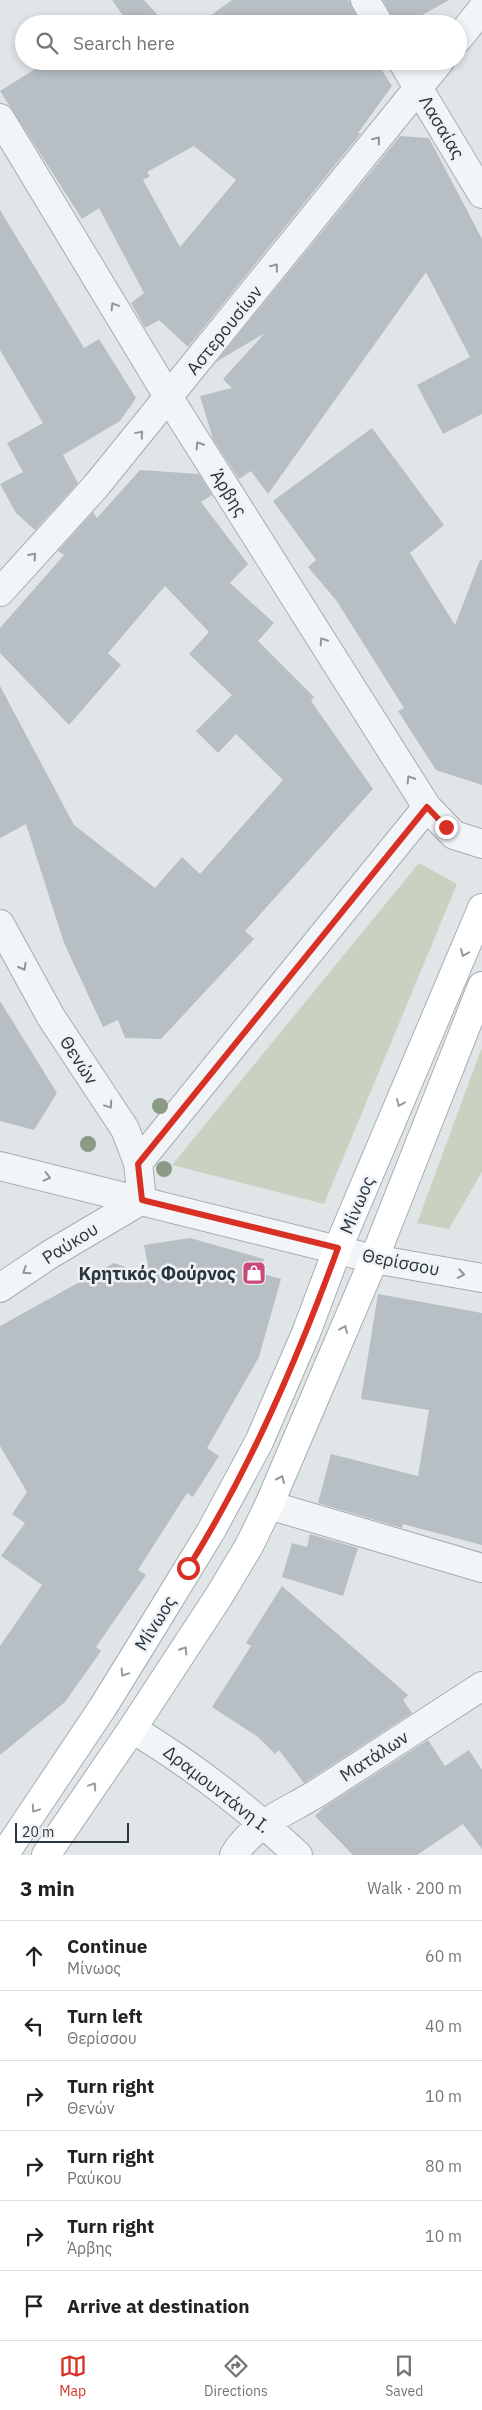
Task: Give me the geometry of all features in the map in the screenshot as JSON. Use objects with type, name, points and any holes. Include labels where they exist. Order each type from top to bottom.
[{"type":"main road","name":"Μίνωος","points":[[4,1855],[103,1707],[211,1531],[259,1442],[282,1392],[338,1248],[482,908]]},
{"type":"main road","name":"Μίνωος","points":[[46,1855],[132,1729],[236,1569],[269,1506],[374,1259],[482,986]]},
{"type":"street","points":[[365,0],[374,15]]},
{"type":"street","points":[[467,28],[482,9]]},
{"type":"street","name":"Λασαίας","points":[[407,70],[482,194]]},
{"type":"street","name":"Αστερουσίων","points":[[3,578],[96,486],[433,70]]},
{"type":"street","name":"Άρβης","points":[[0,118],[169,398],[427,807],[454,835],[482,844]]},
{"type":"street","points":[[138,1164],[427,807]]},
{"type":"street","name":"Θενών","points":[[0,924],[51,1018],[125,1129],[138,1164],[142,1200]]},
{"type":"street","name":"Θερίσσου","points":[[0,1166],[338,1248],[374,1259],[482,1278]]},
{"type":"street","name":"Ραύκου","points":[[0,1288],[50,1255],[142,1200]]},
{"type":"street","points":[[269,1506],[482,1568]]},
{"type":"street","name":"Ματάλων","points":[[234,1855],[240,1846],[264,1823],[305,1801],[482,1686]]},
{"type":"street","name":"Δραμουντάνη Ι.","points":[[132,1729],[196,1768],[264,1823],[298,1855]]},
{"type":"green space","points":[[419,863],[457,884],[324,1204],[172,1165]]},
{"type":"green space","points":[[482,1047],[482,1172],[449,1229],[417,1223]]},
{"type":"building","points":[[112,0],[144,0],[158,15],[123,15]]},
{"type":"building","points":[[232,0],[349,0],[356,15],[211,15]]},
{"type":"building","points":[[383,0],[449,0],[422,15],[390,15]]},
{"type":"building","points":[[34,70],[382,70],[392,86],[358,133],[361,133],[188,347],[159,320],[145,328],[131,303],[144,293],[99,208],[82,219],[0,91]],"holes":[[[194,146],[236,180],[180,247],[143,180],[150,176],[147,172]]]},
{"type":"building","points":[[400,136],[429,138],[482,239],[482,414],[443,434],[417,385],[470,357],[426,272],[268,494],[251,471],[239,479],[213,439],[200,396],[232,388],[223,379],[265,333],[216,362]]},
{"type":"building","points":[[0,210],[84,348],[99,339],[136,398],[120,421],[63,455],[78,483],[35,530],[16,513],[0,484],[23,472],[7,443],[43,423],[0,350]]},
{"type":"building","points":[[372,428],[444,525],[410,553],[455,625],[480,560],[482,560],[482,785],[436,770],[398,711],[404,708],[336,600],[308,567],[316,560],[273,501]]},
{"type":"building","points":[[140,470],[199,474],[212,495],[201,502],[248,564],[230,583],[274,623],[258,641],[314,697],[311,701],[373,789],[245,931],[254,939],[161,1039],[125,1038],[118,1020],[103,1027],[64,943],[26,824],[0,838],[0,686],[74,825],[155,888],[182,857],[200,874],[283,780],[236,734],[218,753],[196,731],[232,695],[189,654],[209,632],[165,586],[108,653],[121,665],[69,725],[0,653],[0,628],[64,555],[58,551],[93,512],[97,518]]},
{"type":"building","points":[[0,1001],[57,1093],[34,1130],[0,1121]]},
{"type":"building","points":[[190,1238],[264,1259],[260,1273],[281,1279],[259,1357],[207,1448],[219,1456],[193,1497],[187,1493],[138,1570],[146,1575],[96,1647],[101,1651],[65,1702],[0,1755],[0,1646],[42,1585],[1,1556],[25,1523],[12,1514],[27,1492],[0,1446],[0,1326],[114,1263],[150,1276],[144,1245]]},
{"type":"building","points":[[378,1294],[482,1313],[482,1545],[403,1524],[402,1528],[318,1503],[331,1454],[418,1476],[429,1410],[361,1399]]},
{"type":"building","points":[[310,1534],[358,1548],[343,1596],[282,1577],[292,1543],[307,1547]]},
{"type":"building","points":[[282,1586],[408,1695],[403,1700],[412,1713],[304,1783],[279,1750],[275,1754],[258,1737],[212,1707],[251,1646],[246,1643]]},
{"type":"building","points":[[428,1740],[445,1766],[469,1750],[482,1770],[482,1849],[463,1824],[417,1855],[353,1855],[315,1816],[323,1808]]},
{"type":"place","name":"Κρητικός Φούρνος","points":[[254,1273]]},
{"type":"route","points":[[188,1568],[211,1531],[259,1442],[282,1392],[338,1248],[142,1200],[138,1164],[427,807],[446,827]]}]
